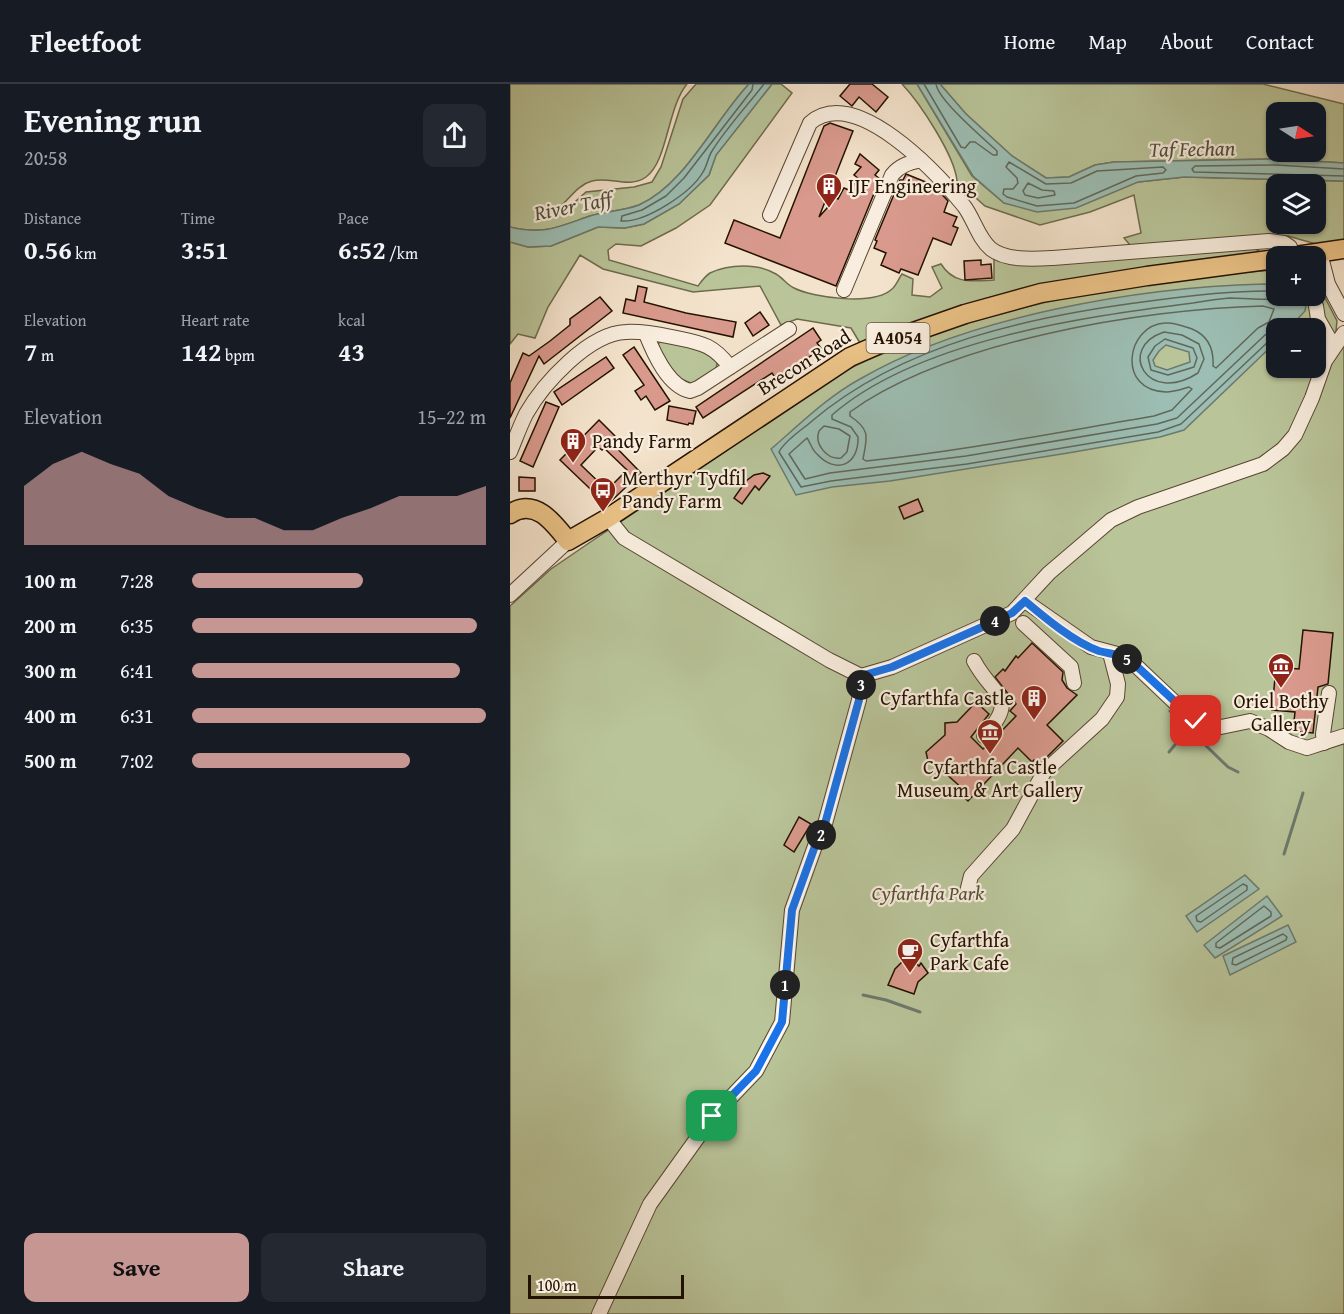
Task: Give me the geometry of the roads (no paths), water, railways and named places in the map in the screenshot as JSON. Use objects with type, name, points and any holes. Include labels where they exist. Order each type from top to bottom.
[{"type":"main road","points":[[1326,252],[1344,249]]},
{"type":"main road","name":"Brecon Road","points":[[568,541],[608,518],[850,357],[882,343],[965,314],[1041,293],[1266,260]]},
{"type":"main road","points":[[511,510],[533,509],[544,514],[568,541]]},
{"type":"street","points":[[771,214],[810,123],[815,118],[836,110],[872,119],[896,135],[963,206],[976,223],[982,239],[992,250],[1007,255],[1053,258],[1269,241],[1288,246]]},
{"type":"street","points":[[844,290],[892,176],[898,168],[921,160]]},
{"type":"street","points":[[1326,276],[1344,314]]},
{"type":"street","points":[[1316,306],[1318,319],[1334,347]]},
{"type":"street","points":[[646,334],[652,349],[675,384],[681,389],[690,391],[789,329]]},
{"type":"street","points":[[510,452],[526,414],[540,393],[573,358],[610,335],[625,331],[705,344],[713,348],[730,367]]},
{"type":"street","points":[[608,518],[624,538],[771,627],[861,676],[892,667],[1012,613],[1049,573],[1111,520],[1138,507],[1263,464],[1295,435],[1312,398],[1325,361],[1344,333]]},
{"type":"street","name":"Brecon Road","points":[[510,595],[568,541]]},
{"type":"street","points":[[1025,601],[1090,647],[1130,660],[1196,721],[1212,727],[1250,721],[1269,729],[1296,746],[1307,748],[1344,736]]},
{"type":"street","points":[[1023,623],[1071,667],[1074,683]]},
{"type":"street","points":[[967,892],[971,876],[1013,829],[1044,772],[1102,719],[1117,697],[1118,684],[1110,652]]},
{"type":"street","points":[[974,661],[983,678],[1002,700],[1003,711],[984,736]]},
{"type":"street","points":[[599,1314],[650,1204],[712,1116],[756,1071],[782,1022],[792,910],[815,846],[823,831],[859,700],[861,676]]},
{"type":"street","points":[[1324,743],[1323,734],[1329,693]]},
{"type":"water","points":[[749,84],[772,84],[716,155],[709,175],[679,204],[644,224],[625,228],[598,227],[551,246],[528,247],[510,242],[510,227],[532,230],[551,229],[596,214],[633,207],[655,196],[685,168]]},
{"type":"water","points":[[917,84],[940,84],[966,114],[1012,156],[1046,178],[1069,177],[1095,165],[1114,162],[1266,159],[1266,162],[1344,163],[1344,181],[1326,181],[1326,174],[1266,174],[1266,179],[1184,177],[1138,182],[1076,208],[1037,212],[1004,203],[973,176]]},
{"type":"water","points":[[1266,284],[1266,306],[1306,306],[1305,311],[1298,318],[1266,318],[1266,352],[1184,430],[1160,437],[890,481],[832,487],[796,495],[771,449],[836,394],[903,357],[951,338],[1003,322],[1056,309],[1164,291]],"holes":[[[1166,345],[1189,352],[1190,362],[1167,370],[1155,366],[1153,360]]]},
{"type":"water","points":[[1245,875],[1259,889],[1197,932],[1186,916]]},
{"type":"water","points":[[1267,896],[1282,916],[1215,958],[1204,945]]},
{"type":"water","points":[[1288,925],[1296,942],[1230,975],[1223,956]]},
{"type":"waterway","points":[[1170,711],[1228,767],[1238,772]]},
{"type":"waterway","points":[[1169,752],[1188,729]]},
{"type":"waterway","points":[[1284,854],[1303,793]]},
{"type":"waterway","points":[[863,995],[920,1012]]},
{"type":"place","name":"IJF Engineering","points":[[829,209]]},
{"type":"place","name":"Pandy Farm","points":[[573,464]]},
{"type":"place","name":"Merthyr Tydfil Pandy Farm","points":[[603,513]]},
{"type":"place","name":"Oriel Bothy Gallery","points":[[1281,689]]},
{"type":"place","name":"Cyfarthfa Castle","points":[[1034,721]]},
{"type":"place","name":"Cyfarthfa Castle Museum & Art Gallery","points":[[990,755]]},
{"type":"place","name":"Cyfarthfa Park Cafe","points":[[910,974]]},
{"type":"water label","name":"Taf Fechan","points":[[1192,149]]},
{"type":"water label","name":"River Taff","points":[[573,206]]},
{"type":"park label","name":"Cyfarthfa Park","points":[[928,893]]}]
